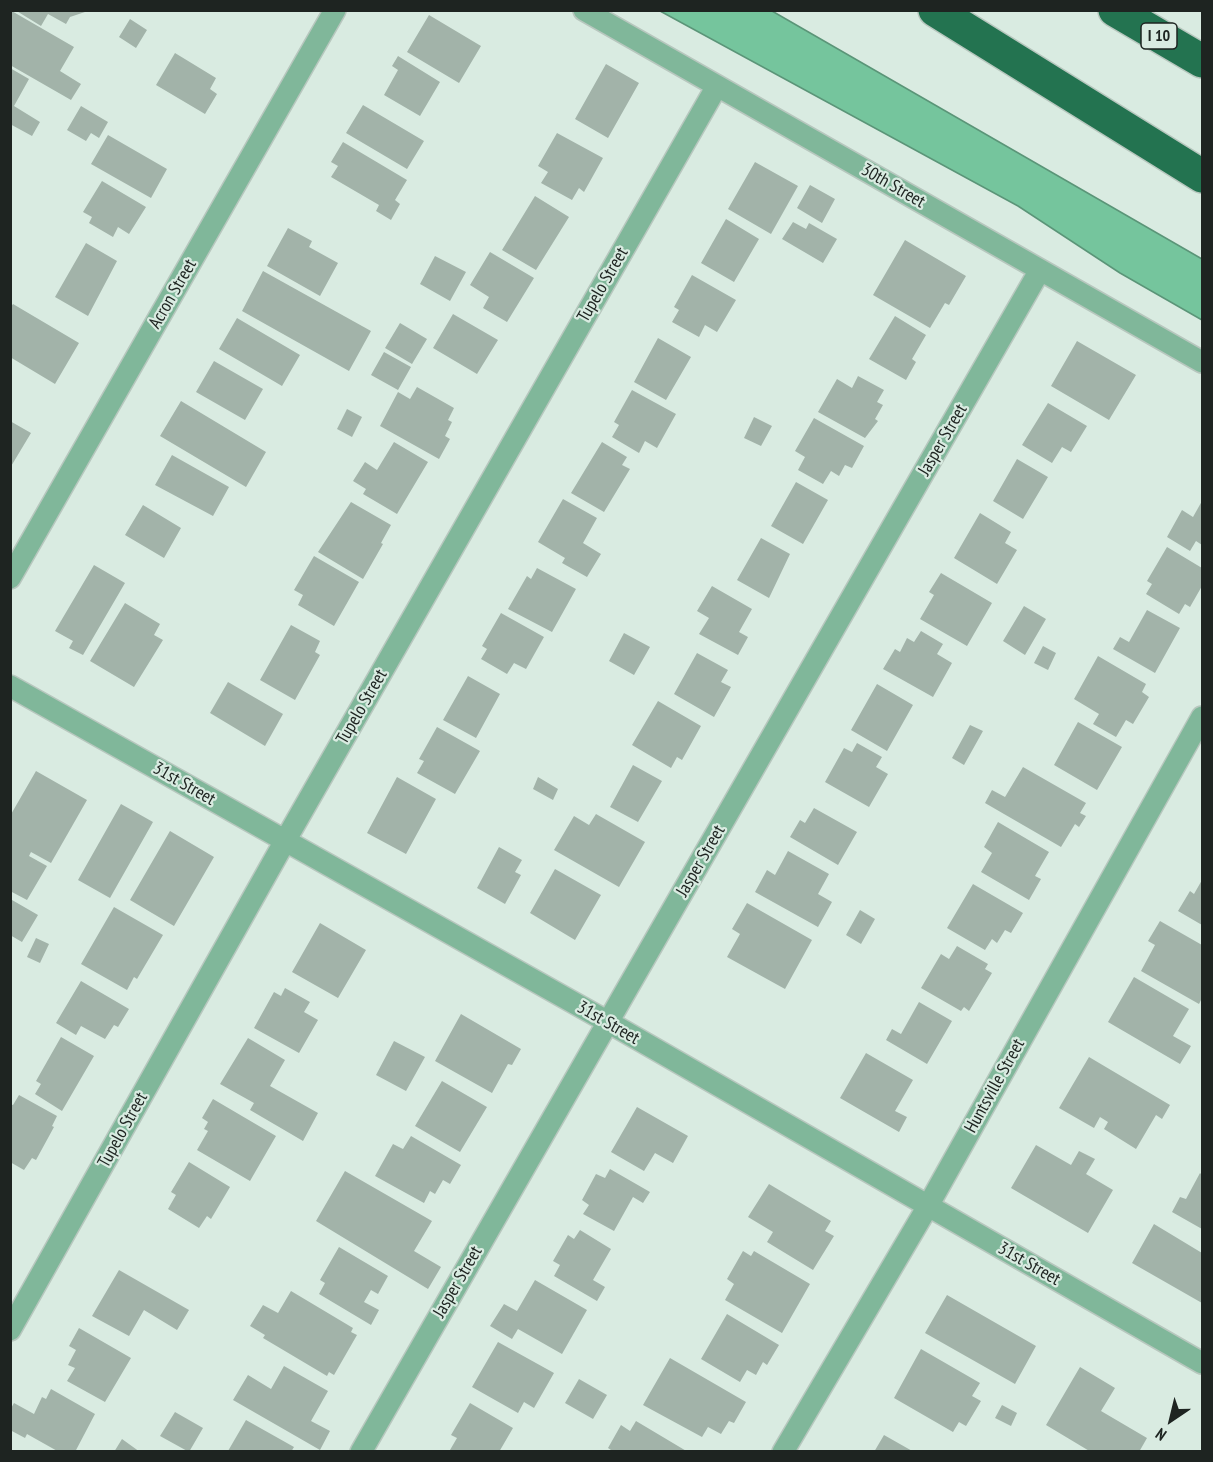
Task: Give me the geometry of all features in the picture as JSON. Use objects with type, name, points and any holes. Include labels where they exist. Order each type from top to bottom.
[{"type":"highway","points":[[935,10],[1203,176]]},
{"type":"highway","name":"I 10","points":[[1115,10],[1203,61]]},
{"type":"street","name":"Acron Street","points":[[10,578],[335,10]]},
{"type":"street","name":"30th Street","points":[[584,10],[1203,362]]},
{"type":"street","name":"Tupelo Street","points":[[10,1330],[285,842],[717,86]]},
{"type":"street","name":"Jasper Street","points":[[361,1452],[1040,270]]},
{"type":"street","name":"31st Street","points":[[10,686],[608,1022],[1203,1363]]},
{"type":"street","name":"Huntsville Street","points":[[783,1452],[928,1206],[1203,717]]},
{"type":"shaded area","points":[[660,11],[772,11],[1202,259],[1202,320],[1120,273],[1018,206]]},
{"type":"building","points":[[10,10],[74,47],[60,71],[81,84],[71,100],[10,65]]},
{"type":"building","points":[[15,10],[91,10],[70,17],[66,24],[48,14],[41,26]]},
{"type":"building","points":[[429,15],[481,46],[459,83],[407,52]]},
{"type":"building","points":[[130,19],[147,30],[136,48],[119,37]]},
{"type":"building","points":[[175,53],[216,78],[210,89],[217,94],[205,114],[156,85]]},
{"type":"building","points":[[398,56],[440,82],[420,116],[384,95],[398,70],[392,66]]},
{"type":"building","points":[[606,64],[639,83],[608,138],[575,119]]},
{"type":"building","points":[[10,68],[29,79],[14,106],[40,122],[32,136],[10,124]]},
{"type":"building","points":[[363,105],[424,141],[407,169],[346,133]]},
{"type":"building","points":[[81,106],[108,122],[99,138],[91,133],[86,141],[67,130]]},
{"type":"building","points":[[557,133],[603,158],[584,192],[579,188],[572,200],[541,183],[548,172],[538,166]]},
{"type":"building","points":[[108,135],[167,169],[151,198],[91,164]]},
{"type":"building","points":[[343,142],[407,180],[395,200],[400,204],[391,220],[376,211],[379,205],[331,177],[338,166],[331,162]]},
{"type":"building","points":[[755,162],[798,186],[771,234],[728,209]]},
{"type":"building","points":[[102,181],[146,207],[129,234],[118,227],[113,237],[89,223],[92,217],[83,212]]},
{"type":"building","points":[[810,185],[835,199],[822,223],[797,208]]},
{"type":"building","points":[[535,196],[569,217],[536,270],[502,250]]},
{"type":"building","points":[[726,219],[759,239],[734,282],[701,263]]},
{"type":"building","points":[[793,222],[806,229],[809,223],[837,239],[823,263],[782,239]]},
{"type":"building","points":[[288,228],[312,241],[309,247],[338,263],[320,296],[267,266]]},
{"type":"building","points":[[905,240],[966,276],[949,305],[945,303],[930,328],[873,295]]},
{"type":"building","points":[[86,243],[117,261],[88,316],[55,297]]},
{"type":"building","points":[[490,252],[534,278],[507,322],[483,308],[489,297],[470,285]]},
{"type":"building","points":[[435,256],[466,272],[450,301],[420,284]]},
{"type":"building","points":[[263,271],[371,331],[349,371],[242,311]]},
{"type":"building","points":[[692,275],[736,300],[717,332],[705,325],[699,337],[672,322],[679,310],[674,307]]},
{"type":"building","points":[[13,304],[79,343],[55,384],[10,357],[10,308]]},
{"type":"building","points":[[453,314],[498,340],[477,374],[433,348]]},
{"type":"building","points":[[895,316],[926,335],[912,359],[916,362],[906,380],[869,359]]},
{"type":"building","points":[[237,318],[300,355],[282,386],[219,349]]},
{"type":"building","points":[[400,323],[427,339],[412,364],[385,348]]},
{"type":"building","points":[[658,338],[691,357],[666,400],[634,382]]},
{"type":"building","points":[[1077,341],[1136,375],[1109,420],[1051,386]]},
{"type":"building","points":[[384,352],[411,367],[398,390],[371,375]]},
{"type":"building","points":[[214,361],[263,389],[245,420],[196,392]]},
{"type":"building","points":[[858,376],[884,390],[877,402],[883,405],[875,419],[878,421],[865,438],[818,412],[837,379],[852,388]]},
{"type":"building","points":[[417,387],[454,408],[448,420],[452,422],[445,436],[450,439],[439,459],[380,426],[398,392],[410,399]]},
{"type":"building","points":[[632,390],[676,414],[657,448],[645,441],[639,453],[612,437],[619,425],[614,422]]},
{"type":"building","points":[[181,401],[266,452],[246,487],[160,436]]},
{"type":"building","points":[[1048,403],[1087,426],[1071,452],[1062,447],[1052,463],[1022,445]]},
{"type":"building","points":[[347,409],[362,417],[352,437],[337,429]]},
{"type":"building","points":[[754,417],[772,426],[761,446],[744,438]]},
{"type":"building","points":[[814,418],[864,446],[852,468],[845,465],[839,476],[831,471],[823,484],[798,470],[805,457],[795,451]]},
{"type":"building","points":[[10,421],[31,433],[10,468]]},
{"type":"building","points":[[394,442],[428,462],[397,514],[363,494],[366,489],[353,481],[365,462],[377,470]]},
{"type":"building","points":[[602,442],[627,457],[622,465],[630,469],[604,512],[571,493]]},
{"type":"building","points":[[172,455],[229,487],[213,516],[155,485]]},
{"type":"building","points":[[1017,459],[1048,477],[1023,519],[993,501]]},
{"type":"building","points":[[796,482],[828,500],[803,544],[771,526]]},
{"type":"building","points":[[563,499],[597,518],[583,543],[601,554],[587,577],[562,563],[565,558],[538,542]]},
{"type":"building","points":[[1202,501],[1202,545],[1196,541],[1190,551],[1167,537],[1182,510],[1193,517]]},
{"type":"building","points":[[351,502],[391,525],[363,579],[318,552]]},
{"type":"building","points":[[143,505],[181,528],[164,558],[125,535]]},
{"type":"building","points":[[980,513],[1011,532],[1005,543],[1017,550],[997,584],[954,558]]},
{"type":"building","points":[[761,538],[790,554],[769,598],[737,580]]},
{"type":"building","points":[[1167,547],[1202,568],[1202,586],[1190,607],[1185,604],[1179,614],[1146,594],[1152,584],[1147,581]]},
{"type":"building","points":[[314,556],[359,582],[334,626],[298,605],[303,595],[294,590]]},
{"type":"building","points":[[94,565],[125,583],[83,655],[69,648],[73,641],[55,631]]},
{"type":"building","points":[[537,568],[576,589],[552,632],[508,609],[527,576],[531,579]]},
{"type":"building","points":[[941,573],[992,603],[967,646],[920,619],[934,595],[929,592]]},
{"type":"building","points":[[712,586],[752,609],[739,632],[748,637],[738,655],[699,634],[709,618],[697,611]]},
{"type":"building","points":[[125,603],[160,624],[154,635],[163,640],[134,687],[90,661]]},
{"type":"building","points":[[1024,606],[1046,619],[1025,655],[1003,641]]},
{"type":"building","points":[[1147,610],[1180,628],[1155,673],[1113,649],[1120,637],[1129,642]]},
{"type":"building","points":[[501,613],[544,637],[526,669],[514,663],[507,674],[481,659],[487,649],[482,646]]},
{"type":"building","points":[[291,625],[320,641],[315,652],[320,655],[295,700],[260,680]]},
{"type":"building","points":[[921,631],[943,644],[937,654],[952,663],[933,697],[883,669],[895,649],[900,652],[907,638],[914,642]]},
{"type":"building","points":[[624,633],[650,647],[634,675],[609,661]]},
{"type":"building","points":[[1043,646],[1056,653],[1048,670],[1034,663]]},
{"type":"building","points":[[697,653],[728,670],[721,682],[731,687],[714,717],[674,694]]},
{"type":"building","points":[[1098,656],[1146,684],[1142,692],[1149,697],[1133,724],[1126,720],[1116,737],[1093,724],[1099,714],[1074,699]]},
{"type":"building","points":[[468,676],[500,694],[476,738],[443,720]]},
{"type":"building","points":[[228,682],[283,714],[265,746],[210,713]]},
{"type":"building","points":[[877,684],[913,705],[887,751],[851,730]]},
{"type":"building","points":[[658,701],[701,726],[682,760],[677,757],[671,768],[632,745]]},
{"type":"building","points":[[1078,722],[1122,747],[1097,790],[1054,765]]},
{"type":"building","points":[[970,725],[983,731],[964,765],[952,758]]},
{"type":"building","points":[[437,727],[480,751],[455,794],[417,773],[424,761],[419,759]]},
{"type":"building","points":[[857,743],[882,757],[876,767],[888,774],[869,807],[825,782],[844,748],[852,752]]},
{"type":"building","points":[[633,765],[662,781],[638,822],[610,807]]},
{"type":"building","points":[[1023,767],[1086,803],[1080,813],[1086,816],[1079,827],[1075,824],[1061,847],[985,803],[992,790],[1005,797]]},
{"type":"building","points":[[36,771],[87,800],[51,863],[31,852],[29,856],[47,866],[27,900],[10,891],[10,816]]},
{"type":"building","points":[[397,777],[436,799],[406,854],[367,833]]},
{"type":"building","points":[[538,777],[558,789],[553,800],[533,789]]},
{"type":"building","points":[[121,804],[153,822],[110,898],[78,880]]},
{"type":"building","points":[[814,808],[857,832],[838,865],[790,837],[800,820],[805,823]]},
{"type":"building","points":[[596,814],[645,842],[619,887],[554,850],[574,816],[589,825]]},
{"type":"building","points":[[998,822],[1049,852],[1035,876],[1041,879],[1029,900],[981,872],[992,853],[984,847]]},
{"type":"building","points":[[170,831],[214,857],[174,926],[130,900]]},
{"type":"building","points":[[499,847],[522,860],[515,872],[521,875],[505,904],[477,888]]},
{"type":"building","points":[[788,851],[829,874],[818,894],[832,902],[818,927],[755,892],[767,870],[775,875]]},
{"type":"building","points":[[555,869],[601,895],[575,940],[530,913]]},
{"type":"building","points":[[1202,880],[1202,925],[1178,911],[1190,891],[1194,894]]},
{"type":"building","points":[[973,884],[1023,913],[1011,933],[1005,930],[997,943],[992,939],[985,950],[947,928]]},
{"type":"building","points":[[12,900],[38,915],[22,942],[10,935]]},
{"type":"building","points":[[747,903],[812,940],[785,989],[727,957],[740,934],[732,929]]},
{"type":"building","points":[[114,907],[163,935],[137,979],[134,977],[127,990],[81,964]]},
{"type":"building","points":[[860,910],[875,919],[861,944],[846,935]]},
{"type":"building","points":[[1160,921],[1202,945],[1202,998],[1199,1004],[1141,971],[1155,945],[1148,941]]},
{"type":"building","points":[[320,923],[366,950],[338,998],[292,972]]},
{"type":"building","points":[[36,938],[49,944],[40,963],[27,957]]},
{"type":"building","points":[[957,946],[988,964],[985,969],[992,973],[969,1011],[964,1007],[961,1011],[921,988],[941,954],[949,959]]},
{"type":"building","points":[[1134,977],[1189,1009],[1173,1036],[1191,1046],[1180,1064],[1108,1022]]},
{"type":"building","points":[[81,981],[129,1009],[118,1027],[114,1025],[105,1039],[81,1026],[76,1035],[56,1023]]},
{"type":"building","points":[[285,988],[310,1002],[304,1012],[318,1020],[299,1053],[254,1028],[274,992],[281,996]]},
{"type":"building","points":[[919,1002],[952,1021],[927,1064],[886,1040],[892,1029],[901,1034]]},
{"type":"building","points":[[461,1014],[521,1049],[512,1065],[508,1064],[492,1093],[435,1061]]},
{"type":"building","points":[[61,1037],[94,1056],[62,1111],[35,1094],[41,1084],[36,1081]]},
{"type":"building","points":[[248,1038],[285,1060],[270,1086],[318,1113],[303,1141],[250,1110],[254,1103],[220,1084]]},
{"type":"building","points":[[394,1041],[425,1057],[406,1091],[376,1075]]},
{"type":"building","points":[[866,1053],[913,1080],[895,1111],[907,1117],[899,1132],[840,1098]]},
{"type":"building","points":[[1089,1057],[1170,1105],[1162,1119],[1156,1115],[1136,1149],[1104,1129],[1108,1122],[1100,1117],[1094,1128],[1059,1108]]},
{"type":"building","points":[[442,1081],[487,1107],[460,1152],[415,1126]]},
{"type":"building","points":[[19,1095],[57,1116],[52,1126],[54,1127],[36,1160],[32,1158],[24,1170],[10,1162],[10,1104],[13,1105]]},
{"type":"building","points":[[213,1099],[276,1136],[250,1181],[197,1150],[208,1131],[204,1129],[208,1122],[202,1118]]},
{"type":"building","points":[[637,1107],[688,1136],[673,1163],[655,1153],[644,1171],[611,1152]]},
{"type":"building","points":[[411,1136],[461,1165],[450,1184],[443,1180],[435,1194],[430,1191],[424,1203],[375,1176],[393,1144],[403,1149]]},
{"type":"building","points":[[1036,1145],[1071,1165],[1079,1151],[1095,1159],[1086,1174],[1113,1190],[1088,1233],[1011,1188]]},
{"type":"building","points":[[189,1162],[230,1187],[211,1219],[207,1216],[199,1228],[168,1209],[176,1195],[171,1192]]},
{"type":"building","points":[[610,1169],[650,1192],[643,1203],[633,1197],[614,1231],[583,1214],[589,1205],[582,1200],[596,1174],[605,1178]]},
{"type":"building","points":[[345,1171],[432,1221],[414,1251],[441,1267],[428,1289],[316,1221]]},
{"type":"building","points":[[1200,1173],[1202,1175],[1202,1229],[1172,1212],[1180,1197],[1186,1199]]},
{"type":"building","points":[[769,1184],[831,1221],[825,1231],[834,1236],[813,1270],[767,1242],[773,1232],[748,1217]]},
{"type":"building","points":[[1154,1224],[1202,1253],[1202,1303],[1132,1263]]},
{"type":"building","points":[[580,1230],[611,1249],[593,1280],[605,1287],[597,1301],[554,1276],[560,1265],[553,1261],[568,1235],[574,1239]]},
{"type":"building","points":[[339,1247],[388,1276],[378,1294],[371,1290],[364,1302],[379,1310],[371,1325],[319,1294],[325,1283],[320,1280]]},
{"type":"building","points":[[743,1251],[751,1256],[754,1251],[810,1284],[782,1333],[725,1300],[734,1284],[727,1279]]},
{"type":"building","points":[[119,1270],[189,1310],[177,1330],[144,1310],[129,1336],[92,1316]]},
{"type":"building","points":[[535,1280],[587,1310],[562,1354],[518,1329],[512,1339],[490,1326],[504,1304],[517,1311]]},
{"type":"building","points":[[291,1291],[353,1328],[351,1332],[357,1335],[334,1375],[329,1372],[327,1376],[263,1338],[265,1335],[250,1326],[263,1305],[278,1313]]},
{"type":"building","points":[[947,1295],[1036,1346],[1015,1384],[925,1333]]},
{"type":"building","points":[[727,1314],[779,1345],[767,1365],[763,1362],[756,1375],[747,1370],[740,1382],[701,1359]]},
{"type":"building","points":[[79,1328],[131,1358],[105,1402],[67,1381],[75,1368],[68,1365],[76,1350],[69,1346]]},
{"type":"building","points":[[498,1342],[554,1373],[534,1408],[524,1402],[518,1413],[472,1387]]},
{"type":"building","points":[[921,1349],[980,1383],[972,1396],[981,1401],[966,1426],[959,1422],[953,1432],[894,1398]]},
{"type":"building","points":[[670,1358],[746,1402],[734,1423],[729,1421],[721,1434],[708,1427],[702,1437],[643,1405]]},
{"type":"building","points":[[284,1366],[328,1391],[311,1421],[330,1431],[320,1450],[233,1400],[248,1375],[271,1389]]},
{"type":"building","points":[[1080,1367],[1115,1388],[1101,1411],[1147,1438],[1139,1452],[1091,1452],[1046,1425]]},
{"type":"building","points":[[579,1379],[607,1395],[593,1419],[565,1403]]},
{"type":"building","points":[[51,1389],[95,1414],[75,1452],[59,1452],[27,1434],[25,1438],[10,1430],[10,1410],[14,1403],[34,1414],[42,1397],[46,1399]]},
{"type":"building","points":[[470,1403],[513,1428],[499,1452],[450,1450],[457,1438],[451,1435]]},
{"type":"building","points":[[1002,1405],[1017,1413],[1011,1426],[995,1418]]},
{"type":"building","points":[[175,1412],[203,1428],[189,1452],[160,1436]]},
{"type":"building","points":[[246,1420],[294,1447],[291,1452],[228,1451]]},
{"type":"building","points":[[636,1421],[688,1452],[614,1452],[608,1448],[621,1425],[630,1431]]},
{"type":"building","points":[[884,1435],[914,1452],[874,1452]]},
{"type":"building","points":[[122,1439],[140,1452],[114,1452]]}]
